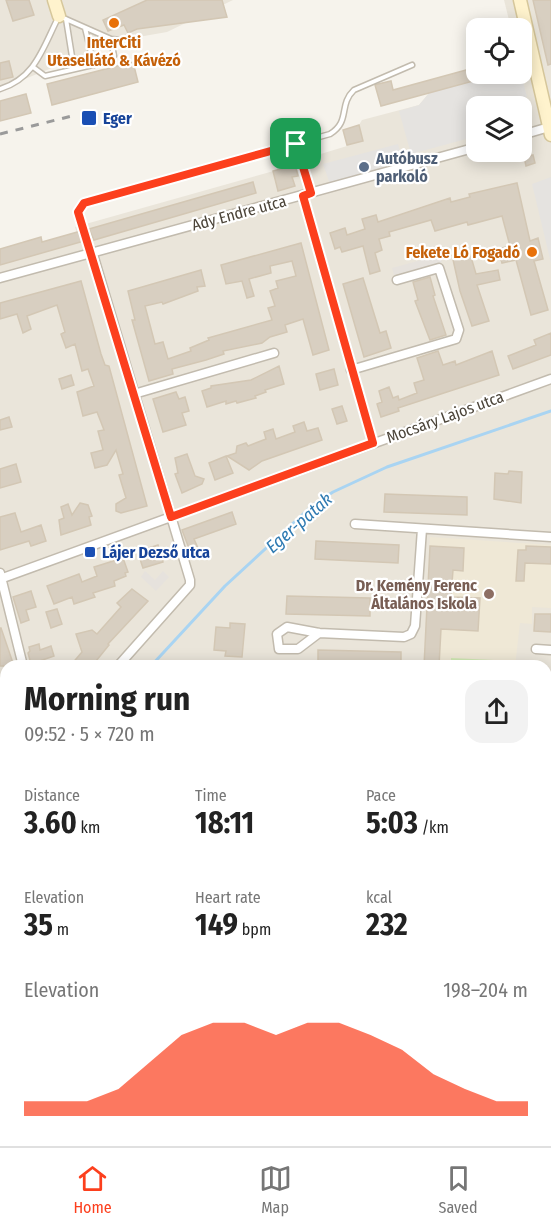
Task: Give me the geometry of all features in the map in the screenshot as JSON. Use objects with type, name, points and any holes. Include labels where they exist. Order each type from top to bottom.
[{"type":"street","points":[[54,0],[62,17]]},
{"type":"street","points":[[520,0],[550,131],[532,134]]},
{"type":"street","name":"Ady Endre utca","points":[[0,278],[466,150]]},
{"type":"street","points":[[307,194],[351,370],[373,443]]},
{"type":"street","points":[[92,251],[190,585],[123,660]]},
{"type":"street","points":[[351,370],[456,339],[459,330],[439,267],[397,280]]},
{"type":"street","points":[[134,394],[274,353]]},
{"type":"street","name":"Mocsáry Lajos utca","points":[[1,577],[551,379]]},
{"type":"street","points":[[355,524],[551,537]]},
{"type":"street","points":[[319,633],[297,649],[279,649],[277,634],[286,627],[319,633],[404,637],[411,634],[415,626],[422,529]]},
{"type":"street","points":[[1,577],[22,660]]},
{"type":"street","points":[[536,649],[551,650]]},
{"type":"lane","points":[[62,17],[111,39],[121,40]]},
{"type":"lane","points":[[0,89],[20,82],[33,67],[62,17]]},
{"type":"lane","points":[[62,17],[74,55],[74,69]]},
{"type":"lane","points":[[84,27],[89,37],[94,65]]},
{"type":"lane","points":[[33,67],[45,76],[114,58],[111,39]]},
{"type":"lane","points":[[92,251],[78,212],[84,203],[296,144],[339,128],[344,119],[347,96],[354,90],[412,65]]},
{"type":"lane","points":[[296,144],[307,194]]},
{"type":"shaded area","points":[[0,0],[233,0],[167,32],[121,40],[0,89]]},
{"type":"shaded area","points":[[504,0],[551,0],[551,660],[0,660],[0,249],[41,237],[42,242],[77,233],[75,227],[295,165],[301,160],[347,146],[343,130],[359,125],[362,120],[419,105],[429,93],[381,106],[375,85],[391,81],[394,90],[466,76],[466,84],[532,84],[532,18],[508,18]]},
{"type":"shaded area","points":[[466,83],[524,84],[527,96],[466,96],[466,139],[411,154],[399,111],[419,105],[430,92]]},
{"type":"shaded area","name":"Autóbusz parkoló","points":[[398,144],[405,169],[331,187],[323,164]]},
{"type":"shaded area","points":[[551,177],[551,263],[532,184]]},
{"type":"shaded area","points":[[440,255],[442,262],[394,275],[392,268]]},
{"type":"shaded area","name":"Dr. Kemény Ferenc Általános Iskola","points":[[430,537],[551,545],[551,608],[532,607],[532,624],[520,623],[516,660],[424,660]]},
{"type":"shaded area","points":[[145,571],[155,580],[163,571],[169,577],[156,591],[141,577]]},
{"type":"green space","points":[[451,658],[494,660],[451,660]]},
{"type":"building","points":[[6,0],[29,0],[34,15],[13,21]]},
{"type":"building","points":[[147,0],[222,0],[227,17],[137,29],[128,33],[124,25],[108,31],[103,20]]},
{"type":"building","points":[[533,0],[551,0],[551,64],[548,65]]},
{"type":"building","points":[[9,61],[13,77],[0,80],[0,63]]},
{"type":"building","points":[[133,62],[138,82],[52,105],[47,84]]},
{"type":"building","points":[[466,70],[466,83],[381,106],[375,85],[391,81],[393,90]]},
{"type":"building","points":[[26,94],[31,113],[0,121],[0,101]]},
{"type":"building","points":[[359,125],[363,141],[347,145],[343,130]]},
{"type":"building","points":[[532,155],[535,163],[526,166],[525,162],[532,162]]},
{"type":"building","points":[[295,165],[298,176],[292,177],[295,186],[278,191],[273,171]]},
{"type":"building","points":[[253,182],[256,193],[94,240],[89,229]]},
{"type":"building","points":[[517,183],[530,241],[538,238],[543,259],[534,261],[548,310],[531,315],[516,260],[502,263],[498,249],[510,246],[502,216],[435,231],[431,220],[389,232],[390,236],[379,239],[382,250],[375,253],[380,271],[370,274],[363,246],[342,252],[340,247],[335,249],[330,233],[345,228],[347,235],[365,229],[362,219],[376,215],[378,222],[450,198],[451,202],[470,197],[469,194]]},
{"type":"building","points":[[81,231],[84,241],[0,265],[0,249],[41,237],[42,242]]},
{"type":"building","points":[[301,243],[329,350],[313,355],[303,319],[285,325],[287,332],[270,337],[262,343],[223,351],[224,354],[172,369],[173,374],[149,381],[132,320],[135,320],[128,291],[201,270],[205,286],[197,287],[198,291],[163,304],[162,302],[145,306],[155,344],[163,342],[168,359],[191,351],[190,348],[209,340],[208,338],[272,320],[268,308],[275,306],[270,291],[278,288],[276,281],[296,276],[292,261],[270,266],[271,273],[249,279],[254,296],[247,298],[242,281],[226,284],[221,265]]},
{"type":"building","points":[[469,250],[476,274],[498,270],[500,280],[477,285],[489,321],[472,326],[460,291],[452,255]]},
{"type":"building","points":[[430,277],[435,295],[433,296],[446,335],[430,340],[415,301],[418,300],[413,282]]},
{"type":"building","points":[[363,278],[380,333],[386,331],[391,348],[364,357],[343,284]]},
{"type":"building","points":[[81,281],[101,354],[105,365],[109,366],[147,506],[121,513],[116,511],[116,504],[126,498],[119,475],[123,474],[116,450],[107,465],[95,468],[91,453],[103,450],[98,431],[104,430],[97,412],[83,416],[77,392],[94,386],[88,369],[82,371],[75,344],[66,348],[61,334],[65,332],[57,305],[27,316],[31,329],[23,333],[17,314],[0,319],[0,303]]},
{"type":"building","points":[[551,333],[551,355],[513,369],[508,356],[536,345],[534,340]]},
{"type":"building","points":[[438,351],[443,365],[455,361],[456,365],[492,351],[499,375],[398,408],[399,411],[381,417],[377,404],[382,402],[379,391],[389,387],[393,398],[398,396],[399,400],[417,393],[414,383],[424,380],[417,358]]},
{"type":"building","points":[[279,366],[284,384],[265,390],[266,392],[255,396],[256,398],[237,403],[236,401],[226,404],[226,401],[207,407],[202,391],[211,386],[251,380]]},
{"type":"building","points":[[334,369],[338,385],[320,390],[316,374]]},
{"type":"building","points":[[71,375],[74,385],[62,389],[59,379]]},
{"type":"building","points":[[176,392],[179,399],[185,397],[189,411],[182,413],[186,425],[163,432],[153,399]]},
{"type":"building","points":[[342,406],[347,421],[337,424],[332,409]]},
{"type":"building","points":[[9,417],[12,427],[0,430],[0,420]]},
{"type":"building","points":[[304,422],[307,431],[318,428],[322,440],[262,461],[249,470],[227,456],[236,453],[237,446],[246,443],[248,446],[266,439],[264,432],[273,429],[276,439],[295,432],[293,426]]},
{"type":"building","points":[[187,454],[195,476],[204,479],[202,484],[182,493],[175,474],[178,473],[175,458]]},
{"type":"building","points":[[226,456],[233,473],[215,480],[209,463]]},
{"type":"building","points":[[16,464],[21,482],[0,488],[0,469]]},
{"type":"building","points":[[509,471],[522,472],[521,503],[494,499],[495,473],[508,474]]},
{"type":"building","points":[[385,494],[467,497],[467,515],[384,512]]},
{"type":"building","points":[[80,503],[88,505],[92,516],[89,517],[91,525],[61,535],[59,520],[64,518],[61,507],[68,504],[72,515]]},
{"type":"building","points":[[232,512],[236,524],[194,539],[198,548],[190,551],[182,530]]},
{"type":"building","points":[[15,513],[21,532],[41,525],[46,541],[31,546],[29,541],[0,550],[0,517]]},
{"type":"building","points":[[316,541],[399,545],[398,563],[315,559]]},
{"type":"building","points":[[158,545],[163,562],[143,568],[139,556],[142,550]]},
{"type":"building","points":[[430,546],[464,548],[463,571],[453,570],[451,597],[480,598],[478,631],[441,629],[439,660],[424,660]]},
{"type":"building","points":[[526,546],[551,547],[551,564],[525,563],[524,581],[516,581],[518,550],[526,550]]},
{"type":"building","points":[[123,558],[128,572],[125,573],[126,576],[114,581],[115,586],[93,593],[95,597],[74,604],[72,597],[54,604],[47,586],[79,574],[82,582],[97,576],[94,567]]},
{"type":"building","points":[[132,589],[148,601],[108,644],[97,660],[75,660],[82,652],[76,634],[92,630],[97,634],[121,607],[117,603]]},
{"type":"building","points":[[31,591],[36,607],[26,610],[29,620],[21,623],[13,597]]},
{"type":"building","points":[[287,596],[370,598],[370,616],[286,614]]},
{"type":"building","points":[[57,609],[62,624],[51,628],[46,612]]},
{"type":"building","points":[[535,614],[551,614],[551,632],[534,631]]},
{"type":"building","points":[[230,623],[245,624],[242,657],[225,656],[226,651],[214,650],[216,627],[230,628]]},
{"type":"building","points":[[0,628],[1,628],[12,660],[0,660]]},
{"type":"building","points":[[39,644],[40,650],[51,646],[54,656],[42,660],[30,660],[29,647]]},
{"type":"building","points":[[318,650],[401,652],[401,660],[318,660]]},
{"type":"waterway","name":"Eger-patak","points":[[157,660],[225,586],[313,505],[333,492],[387,467],[551,411]]},
{"type":"railway","points":[[0,134],[72,116]]},
{"type":"place","name":"InterCiti Utasellátó & Kávézó","points":[[114,23]]},
{"type":"place","name":"Eger","points":[[89,118]]},
{"type":"place","name":"Autóbusz parkoló","points":[[364,167]]},
{"type":"place","name":"Fekete Ló Fogadó","points":[[532,252]]},
{"type":"place","name":"Lájer Dezső utca","points":[[90,552]]},
{"type":"place","name":"Dr. Kemény Ferenc Általános Iskola","points":[[489,594]]},
{"type":"route","points":[[296,144],[311,193],[303,196],[373,443],[171,517],[92,251],[78,212],[84,203],[296,144]]}]
